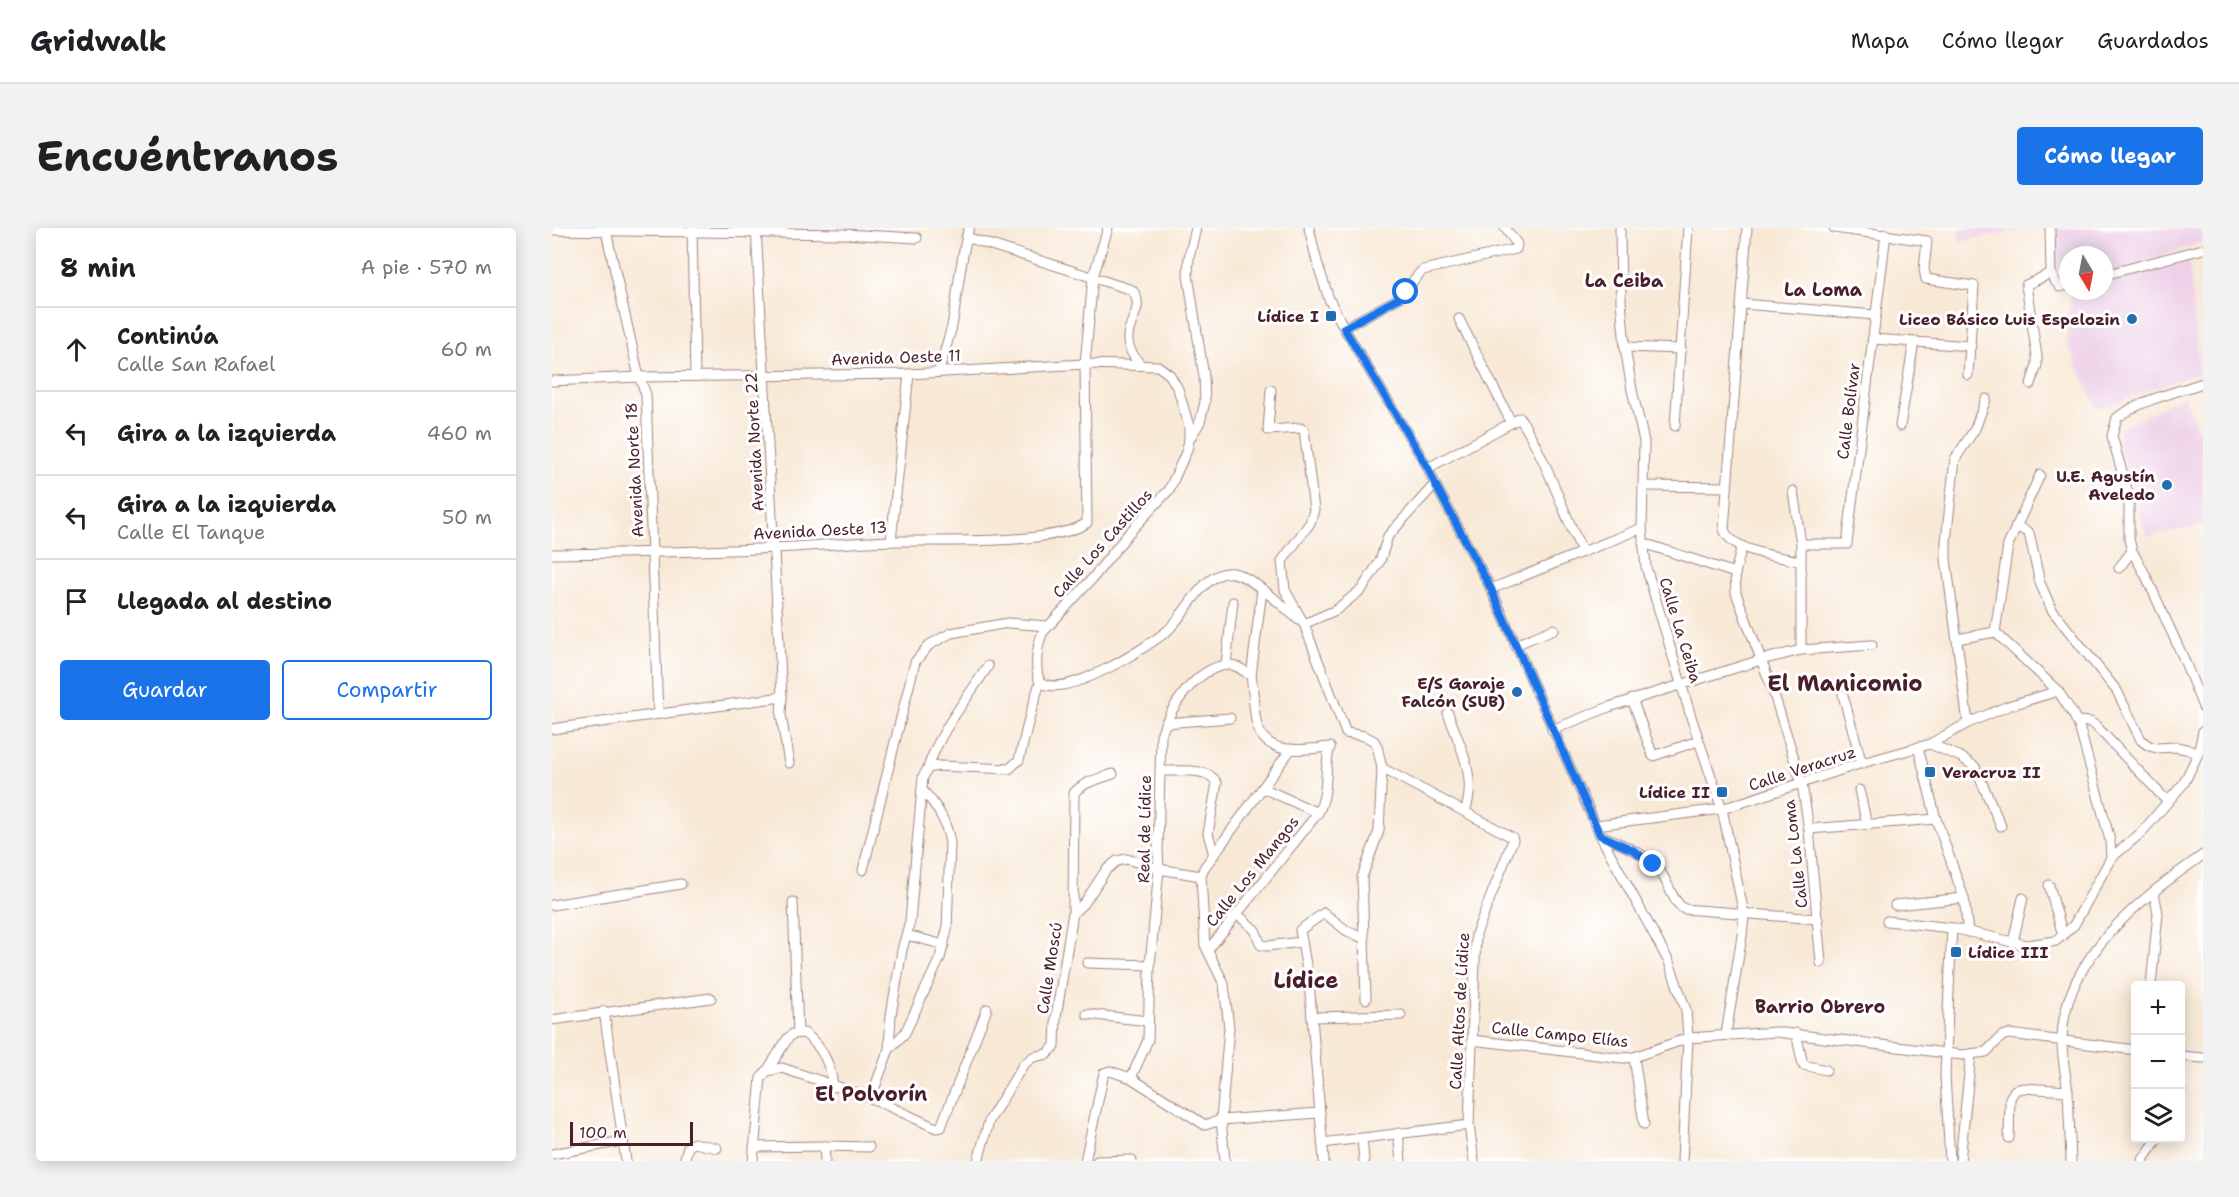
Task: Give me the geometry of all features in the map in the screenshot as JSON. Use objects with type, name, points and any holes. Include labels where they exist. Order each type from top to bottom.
[{"type":"street","points":[[1085,364],[1093,277],[1108,228]]},
{"type":"street","name":"Calle Los Castillos","points":[[928,768],[938,766],[1001,770],[1015,766],[1019,760],[1040,682],[1037,672],[1040,639],[1047,626],[1092,579],[1128,534],[1169,490],[1187,450],[1189,440],[1200,422],[1205,402],[1204,377],[1188,275],[1189,257],[1196,228]]},
{"type":"street","points":[[1309,228],[1329,299],[1428,468],[1491,589],[1600,835],[1669,963],[1686,1010],[1688,1038],[1682,1161]]},
{"type":"street","points":[[1344,328],[1399,298],[1423,270],[1516,249],[1517,244],[1505,228]]},
{"type":"street","name":"Calle La Ceiba","points":[[1620,228],[1621,301],[1625,347],[1644,441],[1642,528],[1646,567],[1698,741],[1722,809],[1743,914],[1742,936],[1726,1034]]},
{"type":"street","points":[[1675,426],[1688,228]]},
{"type":"street","points":[[1747,228],[1743,304],[1724,529],[1728,537],[1742,546],[1762,554],[1799,561]]},
{"type":"street","points":[[1834,228],[1927,241],[1923,269],[1926,279],[1974,286],[1968,375]]},
{"type":"street","points":[[2050,228],[2051,273],[2059,285]]},
{"type":"street","points":[[692,229],[695,376]]},
{"type":"street","points":[[552,230],[844,231],[917,238]]},
{"type":"street","name":"Avenida Norte 18","points":[[600,230],[645,394],[658,714]]},
{"type":"street","name":"Avenida Norte 22","points":[[756,230],[775,548],[781,715],[789,763]]},
{"type":"street","points":[[939,371],[951,327],[960,263],[967,243],[967,232],[1128,288],[1136,295],[1137,309],[1126,339],[1132,357],[1141,365]]},
{"type":"street","name":"Calle Bolívar","points":[[1801,544],[1847,544],[1886,234]]},
{"type":"street","points":[[2113,274],[2203,249]]},
{"type":"street","points":[[2031,384],[2037,365],[2037,356],[2026,285],[2051,273]]},
{"type":"street","points":[[1743,304],[1875,315]]},
{"type":"street","points":[[1459,319],[1515,420],[1545,463],[1567,520],[1582,551]]},
{"type":"street","points":[[1873,339],[1971,346]]},
{"type":"street","points":[[1900,426],[1914,342]]},
{"type":"street","points":[[1625,347],[1681,349]]},
{"type":"street","name":"Avenida Oeste 11","points":[[552,381],[765,374],[909,374],[1085,364],[1158,366],[1170,375],[1178,389],[1185,412],[1189,440]]},
{"type":"street","name":"Avenida Oeste 13","points":[[552,554],[653,553],[891,541],[1008,538],[1055,535],[1079,528],[1087,523],[1085,364]]},
{"type":"street","points":[[891,541],[909,374]]},
{"type":"street","points":[[2203,383],[2126,411],[2115,420],[2112,436],[2129,497],[2129,539],[2132,551],[2183,657],[2203,707]]},
{"type":"street","points":[[1271,390],[1268,430],[1302,429],[1314,510],[1310,523],[1282,561],[1285,590],[1304,624],[1346,733]]},
{"type":"street","points":[[1968,723],[1946,559],[1946,541],[1955,459],[1975,429],[1986,399]]},
{"type":"street","points":[[1428,468],[1515,420]]},
{"type":"street","points":[[1995,632],[2005,556],[2016,526],[2040,475]]},
{"type":"street","points":[[1304,624],[1336,610],[1362,589],[1380,561],[1388,536],[1435,484]]},
{"type":"street","points":[[1643,486],[1726,487]]},
{"type":"street","points":[[1793,491],[1801,544],[1799,561],[1801,650]]},
{"type":"street","points":[[2016,526],[2029,533],[2040,583],[2052,610],[2117,691],[2141,740],[2157,748],[2176,747],[2198,754]]},
{"type":"street","points":[[1491,589],[1642,528]]},
{"type":"street","points":[[1643,543],[1735,573]]},
{"type":"street","name":"Calle La Loma","points":[[1742,546],[1734,585],[1802,784],[1809,829],[1821,963]]},
{"type":"street","points":[[2120,568],[2132,551]]},
{"type":"street","points":[[1040,682],[1046,685],[1073,683],[1092,676],[1134,652],[1166,631],[1177,620],[1188,603],[1215,576],[1232,573],[1243,577],[1304,624]]},
{"type":"street","points":[[1262,590],[1251,676],[1258,730],[1275,747],[1300,750],[1330,747],[1346,733]]},
{"type":"street","points":[[1233,602],[1226,664],[1235,666],[1251,676]]},
{"type":"street","points":[[863,870],[915,662],[929,645],[951,633],[1008,623],[1047,626]]},
{"type":"street","points":[[1515,645],[1554,629]]},
{"type":"street","points":[[1957,639],[1995,632]]},
{"type":"street","points":[[1995,632],[2058,691],[2077,721],[2110,840],[2111,858]]},
{"type":"street","points":[[1552,730],[1632,699],[1683,686],[1761,660],[1801,650],[1872,645]]},
{"type":"street","name":"Real de Lídice","points":[[1131,1078],[1148,1040],[1150,965],[1159,869],[1161,735],[1165,723],[1191,684],[1206,672],[1226,664]]},
{"type":"street","points":[[871,1098],[889,1049],[891,1015],[911,910],[923,777],[963,700],[988,666]]},
{"type":"street","name":"Calle Veracruz","points":[[1596,825],[1722,809],[1930,744],[1968,723],[2008,706],[2058,691]]},
{"type":"street","points":[[1843,695],[1862,764]]},
{"type":"street","points":[[552,729],[782,697]]},
{"type":"street","points":[[1632,699],[1653,756],[1698,741]]},
{"type":"street","points":[[1448,713],[1467,764],[1471,786],[1470,798],[1465,811]]},
{"type":"street","points":[[1165,723],[1230,718]]},
{"type":"street","points":[[2077,721],[2090,722],[2096,726],[2168,802]]},
{"type":"street","points":[[1887,921],[1952,928],[2026,945],[2049,943],[2063,936],[2082,913],[2111,858],[2126,848],[2141,833],[2184,783],[2198,754],[2203,731]]},
{"type":"street","points":[[1346,733],[1365,736],[1374,741],[1382,768],[1378,831],[1362,877],[1366,999]]},
{"type":"street","points":[[1930,744],[1961,757],[1975,767],[2001,826]]},
{"type":"street","name":"Calle Los Mangos","points":[[1225,1161],[1221,1120],[1229,1028],[1224,984],[1208,951],[1318,813],[1323,804],[1328,782],[1326,759],[1330,747]]},
{"type":"street","points":[[1918,747],[1936,819],[1964,898],[1968,932]]},
{"type":"street","points":[[1208,951],[1204,934],[1201,876],[1204,868],[1291,749]]},
{"type":"street","name":"Calle Altos de Lídice","points":[[1382,768],[1512,837],[1514,842],[1476,932],[1469,1125],[1474,1161]]},
{"type":"street","points":[[1160,771],[1207,773],[1214,777],[1217,783],[1208,833],[1214,855]]},
{"type":"street","name":"Calle Moscú","points":[[978,1161],[989,1121],[1023,1065],[1033,1057],[1047,1054],[1055,1047],[1056,1017],[1073,913],[1074,793],[1086,783],[1113,774]]},
{"type":"street","points":[[1263,788],[1318,813]]},
{"type":"street","points":[[889,1049],[905,1033],[940,958],[948,930],[950,843],[942,818],[922,790]]},
{"type":"street","points":[[1859,790],[1867,824]]},
{"type":"street","points":[[1809,829],[1936,819]]},
{"type":"street","points":[[1600,835],[1633,850],[1652,863],[1662,874],[1678,903],[1684,909],[1818,919]]},
{"type":"street","points":[[2071,1161],[2068,1091],[2062,1042],[2067,1000],[2090,957],[2126,916],[2203,855]]},
{"type":"street","points":[[1073,913],[1085,902],[1106,870],[1117,861],[1127,859],[1159,869],[1201,876]]},
{"type":"street","points":[[552,905],[681,884]]},
{"type":"street","points":[[2049,885],[2063,936]]},
{"type":"street","points":[[2151,981],[2158,913],[2154,893]]},
{"type":"street","points":[[1895,905],[1964,898]]},
{"type":"street","points":[[2013,942],[2023,898]]},
{"type":"street","points":[[794,902],[798,1033]]},
{"type":"street","points":[[1324,1161],[1309,982],[1300,929],[1322,913],[1347,931],[1363,938]]},
{"type":"street","points":[[1237,914],[1250,925],[1261,945],[1302,942]]},
{"type":"street","points":[[1950,1161],[1945,1075],[1952,928]]},
{"type":"street","points":[[907,934],[944,945]]},
{"type":"street","points":[[1087,963],[1150,965]]},
{"type":"street","points":[[552,1020],[711,998]]},
{"type":"street","points":[[767,1071],[782,1068],[871,1098],[936,1128],[941,1127],[987,1009]]},
{"type":"street","points":[[604,1011],[626,1161]]},
{"type":"street","points":[[1087,1014],[1148,1021]]},
{"type":"street","points":[[1312,1017],[1401,1015]]},
{"type":"street","name":"Calle Campo Elías","points":[[1472,1040],[1623,1059],[1688,1038],[1776,1032],[1946,1053],[1986,1052],[2005,1034],[2131,1049]]},
{"type":"street","points":[[753,1161],[761,1078],[788,1038],[798,1033],[808,1036],[826,1056],[832,1072],[833,1087]]},
{"type":"street","points":[[1796,1034],[1801,1060],[1805,1067],[1826,1070]]},
{"type":"street","points":[[1960,1161],[1971,1054]]},
{"type":"street","points":[[2185,1056],[2203,1058]]},
{"type":"street","points":[[1634,1057],[1644,1124]]},
{"type":"street","points":[[1085,1161],[1104,1073],[1110,1071],[1131,1078],[1201,1124],[1221,1120],[1319,1113]]},
{"type":"street","points":[[2009,1138],[2010,1098],[2015,1090],[2023,1088],[2068,1091]]},
{"type":"street","points":[[1322,1143],[1469,1125]]},
{"type":"street","points":[[1398,1133],[1401,1161]]},
{"type":"street","points":[[1362,1138],[1364,1161]]},
{"type":"street","points":[[552,1154],[623,1141]]},
{"type":"street","points":[[684,1161],[688,1147],[694,1143],[717,1148]]},
{"type":"street","points":[[2142,1161],[2155,1143]]},
{"type":"street","points":[[824,1146],[825,1161]]},
{"type":"street","points":[[754,1147],[869,1147]]},
{"type":"street","points":[[1097,1161],[1132,1160]]},
{"type":"shaded area","points":[[1956,228],[2042,228],[2023,229],[1961,241]]},
{"type":"shaded area","points":[[2057,228],[2203,228],[2203,242],[2113,273],[2113,246],[2059,246],[2059,270]]},
{"type":"shaded area","name":"Liceo Básico Luis Espelozin","points":[[2189,261],[2199,372],[2098,409],[2067,344],[2071,300],[2113,300],[2113,282]]},
{"type":"shaded area","name":"U.E. Agustín Aveledo","points":[[2184,396],[2203,441],[2203,526],[2146,536],[2118,443],[2120,429]]},
{"type":"place","name":"Lídice I","points":[[1331,316]]},
{"type":"place","name":"Liceo Básico Luis Espelozin","points":[[2132,319]]},
{"type":"place","name":"U.E. Agustín Aveledo","points":[[2167,485]]},
{"type":"place","name":"E/S Garaje Falcón (SUB)","points":[[1517,692]]},
{"type":"place","name":"Veracruz II","points":[[1930,772]]},
{"type":"place","name":"Lídice II","points":[[1722,792]]},
{"type":"place","name":"Lídice III","points":[[1956,952]]},
{"type":"district","name":"La Ceiba","points":[[1624,281]]},
{"type":"district","name":"La Loma","points":[[1823,290]]},
{"type":"district","name":"El Manicomio","points":[[1845,683]]},
{"type":"district","name":"Lídice","points":[[1306,980]]},
{"type":"district","name":"Barrio Obrero","points":[[1820,1007]]},
{"type":"district","name":"El Polvorín","points":[[871,1094]]},
{"type":"route","points":[[1406,292],[1344,328],[1428,468],[1491,589],[1600,835],[1633,850],[1653,864]]}]
